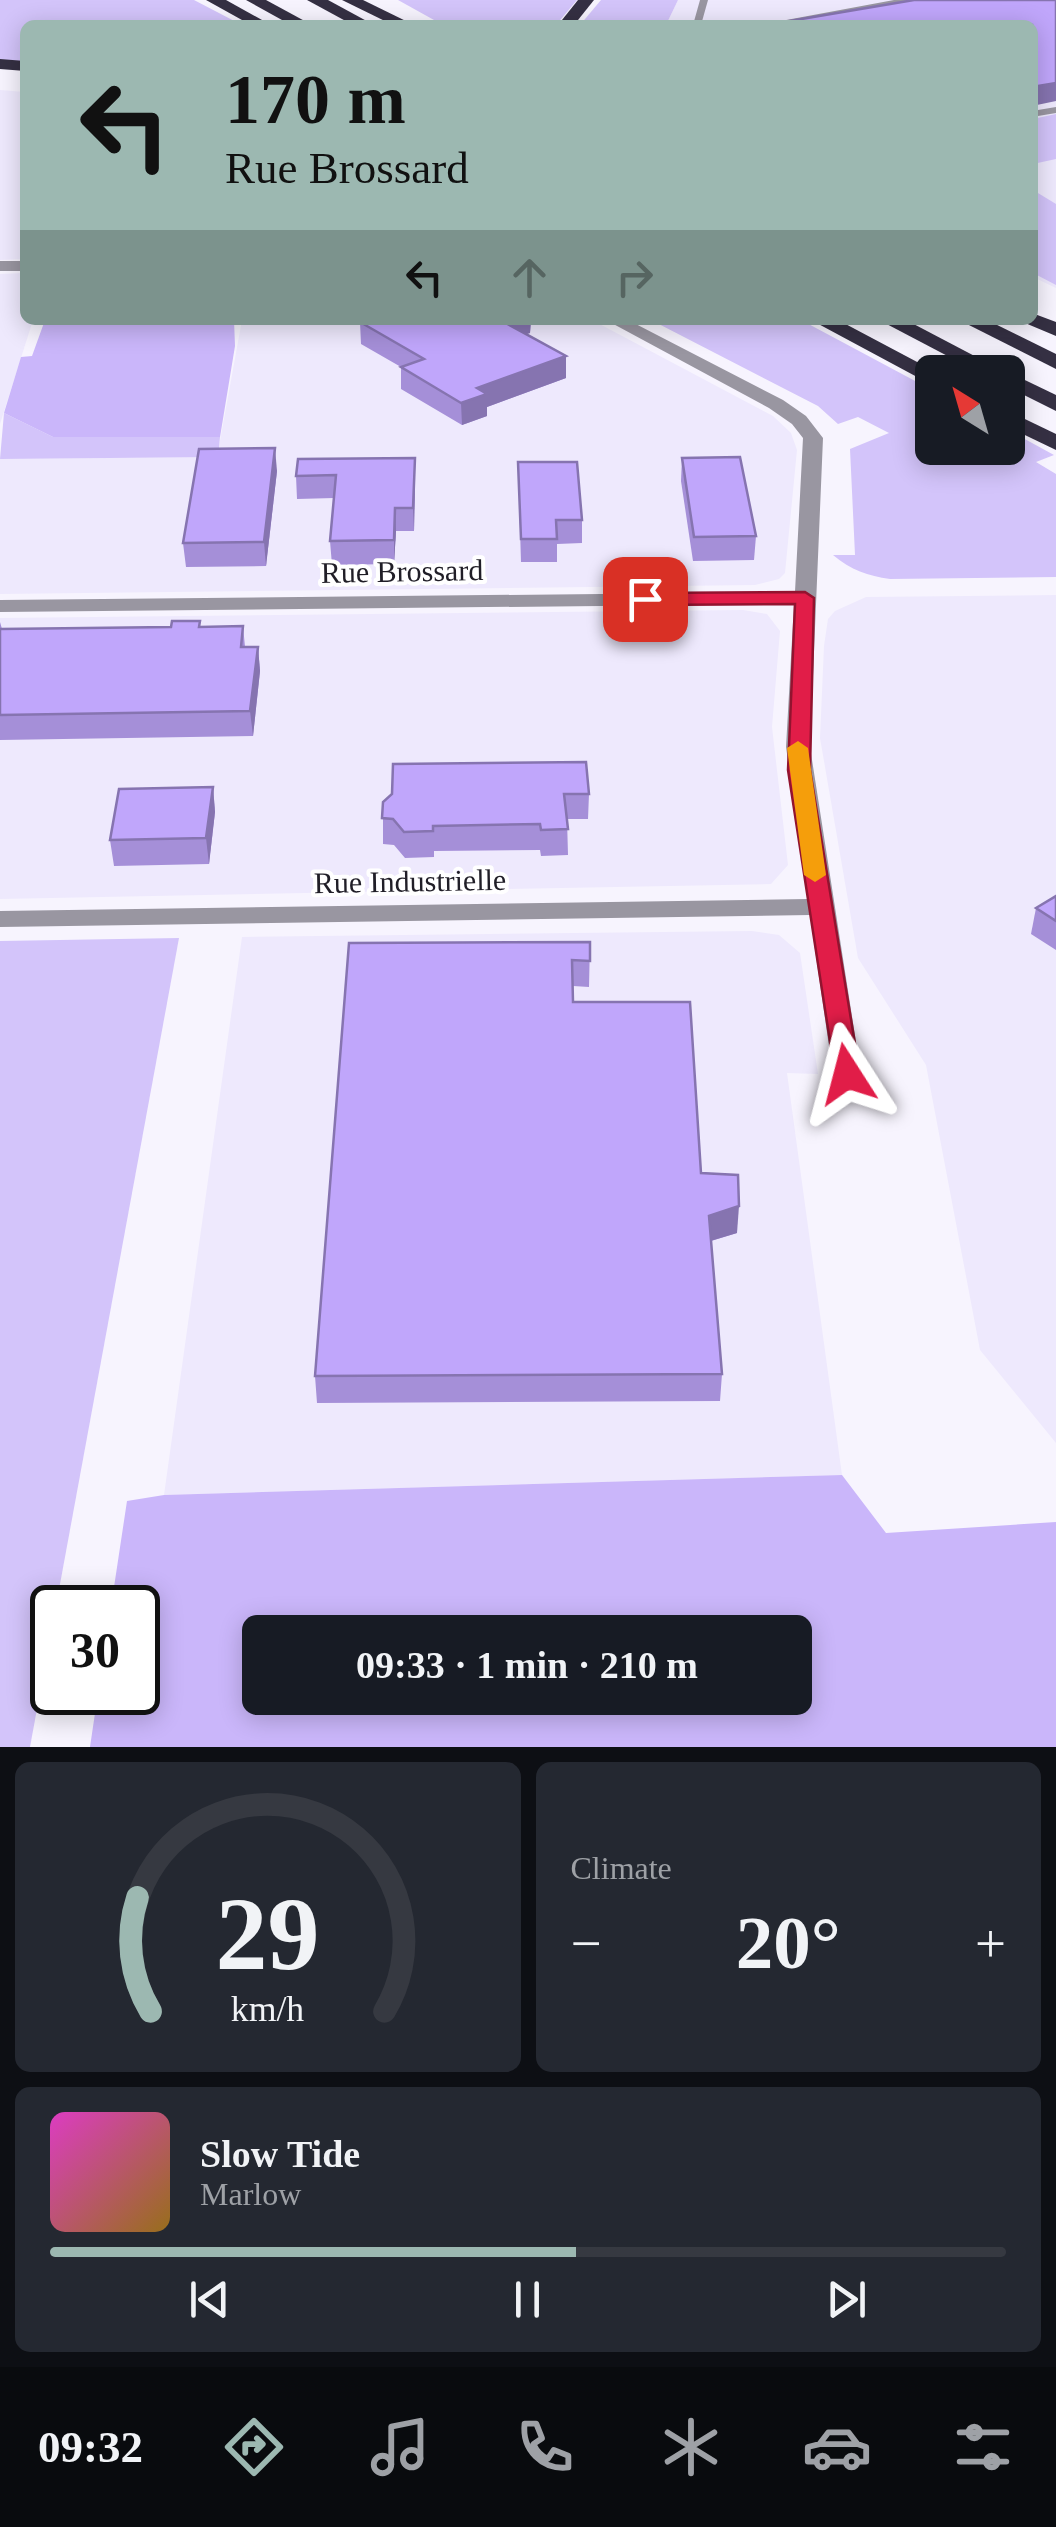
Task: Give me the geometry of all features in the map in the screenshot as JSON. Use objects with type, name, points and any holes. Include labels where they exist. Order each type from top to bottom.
[{"type":"highway","points":[[214,0],[253,20]]},
{"type":"highway","points":[[254,0],[294,20]]},
{"type":"highway","points":[[315,0],[356,20]]},
{"type":"highway","points":[[350,0],[395,20]]},
{"type":"highway","points":[[378,0],[412,20]]},
{"type":"highway","points":[[570,20],[586,0]]},
{"type":"highway","points":[[831,325],[915,370]]},
{"type":"highway","points":[[900,325],[960,355]]},
{"type":"highway","points":[[980,325],[1056,362]]},
{"type":"highway","points":[[1025,388],[1056,404]]},
{"type":"highway","points":[[1025,426],[1056,442]]},
{"type":"street","points":[[624,325],[776,404],[808,428],[815,451],[798,747],[847,1074]]},
{"type":"street","name":"Rue Brossard","points":[[0,606],[805,598]]},
{"type":"street","name":"Rue Industrielle","points":[[0,919],[820,908]]},
{"type":"lane","points":[[792,20],[908,0]]},
{"type":"shaded area","points":[[0,0],[194,0],[232,20],[20,20],[20,62],[0,60]]},
{"type":"shaded area","points":[[398,0],[577,0],[560,20],[434,20]]},
{"type":"shaded area","points":[[601,0],[678,0],[668,20],[584,20]]},
{"type":"shaded area","points":[[678,0],[1056,0],[1056,288],[1038,279],[1038,20],[668,20]]},
{"type":"shaded area","points":[[0,90],[20,92],[20,259],[0,260]]},
{"type":"shaded area","points":[[1056,114],[1056,159],[1038,163],[1038,118]]},
{"type":"shaded area","points":[[1038,193],[1056,204],[1056,285],[1038,276]]},
{"type":"shaded area","points":[[20,273],[20,325],[31,325],[0,424],[0,274]]},
{"type":"shaded area","points":[[43,325],[234,325],[235,346],[220,437],[53,437],[4,413],[21,357],[32,356]]},
{"type":"shaded area","points":[[241,325],[601,325],[773,416],[791,433],[797,450],[785,573],[779,579],[755,585],[0,594],[0,459],[217,457]]},
{"type":"shaded area","points":[[661,325],[810,325],[915,381],[915,465],[1025,465],[1025,439],[1054,455],[1036,462],[1056,474],[1056,577],[890,579],[846,565],[833,555],[855,555],[850,449],[889,433],[858,417],[838,424],[818,406]]},
{"type":"shaded area","points":[[4,413],[53,437],[220,437],[218,457],[0,459]]},
{"type":"shaded area","points":[[1056,595],[1056,1443],[980,1350],[926,1065],[858,958],[820,738],[824,646],[828,619],[835,611],[866,597]]},
{"type":"shaded area","points":[[743,610],[767,614],[780,631],[772,727],[788,865],[771,884],[0,899],[0,618]]},
{"type":"shaded area","points":[[752,931],[779,935],[800,953],[818,1074],[787,1073],[842,1475],[164,1495],[242,937]]},
{"type":"shaded area","points":[[179,938],[60,1585],[30,1585],[30,1715],[36,1715],[30,1747],[0,1747],[0,941]]},
{"type":"shaded area","points":[[842,1475],[886,1533],[1056,1522],[1056,1747],[90,1747],[95,1715],[160,1715],[160,1585],[114,1585],[127,1501],[164,1495]]},
{"type":"building","points":[[914,0],[1056,0],[1056,83],[1038,86],[1038,20],[796,20]]},
{"type":"building","points":[[365,325],[509,325],[566,356],[477,388],[487,394],[461,403],[401,367],[424,359]]},
{"type":"building","points":[[275,448],[264,542],[183,543],[199,449]]},
{"type":"building","points":[[740,457],[756,536],[694,537],[682,458]]},
{"type":"building","points":[[415,458],[413,508],[395,508],[394,540],[330,541],[336,475],[296,476],[298,459]]},
{"type":"building","points":[[518,462],[577,462],[582,520],[556,520],[557,539],[521,539]]},
{"type":"building","points":[[172,621],[200,621],[199,627],[243,626],[241,647],[258,647],[250,711],[0,715],[0,629],[171,627]]},
{"type":"building","points":[[586,762],[589,794],[564,794],[568,829],[541,830],[540,824],[433,826],[433,831],[404,832],[393,819],[382,818],[383,802],[392,794],[393,764]]},
{"type":"building","points":[[213,787],[206,838],[110,840],[119,789]]},
{"type":"building","points":[[1056,896],[1056,921],[1036,908]]},
{"type":"building","points":[[590,942],[590,961],[572,960],[573,1002],[690,1002],[701,1173],[738,1175],[739,1206],[709,1216],[722,1374],[315,1376],[349,943]]},
{"type":"slow traffic","points":[[798,748],[815,875]]},
{"type":"route","points":[[645,599],[805,598],[797,725],[799,770],[847,1074]]}]
